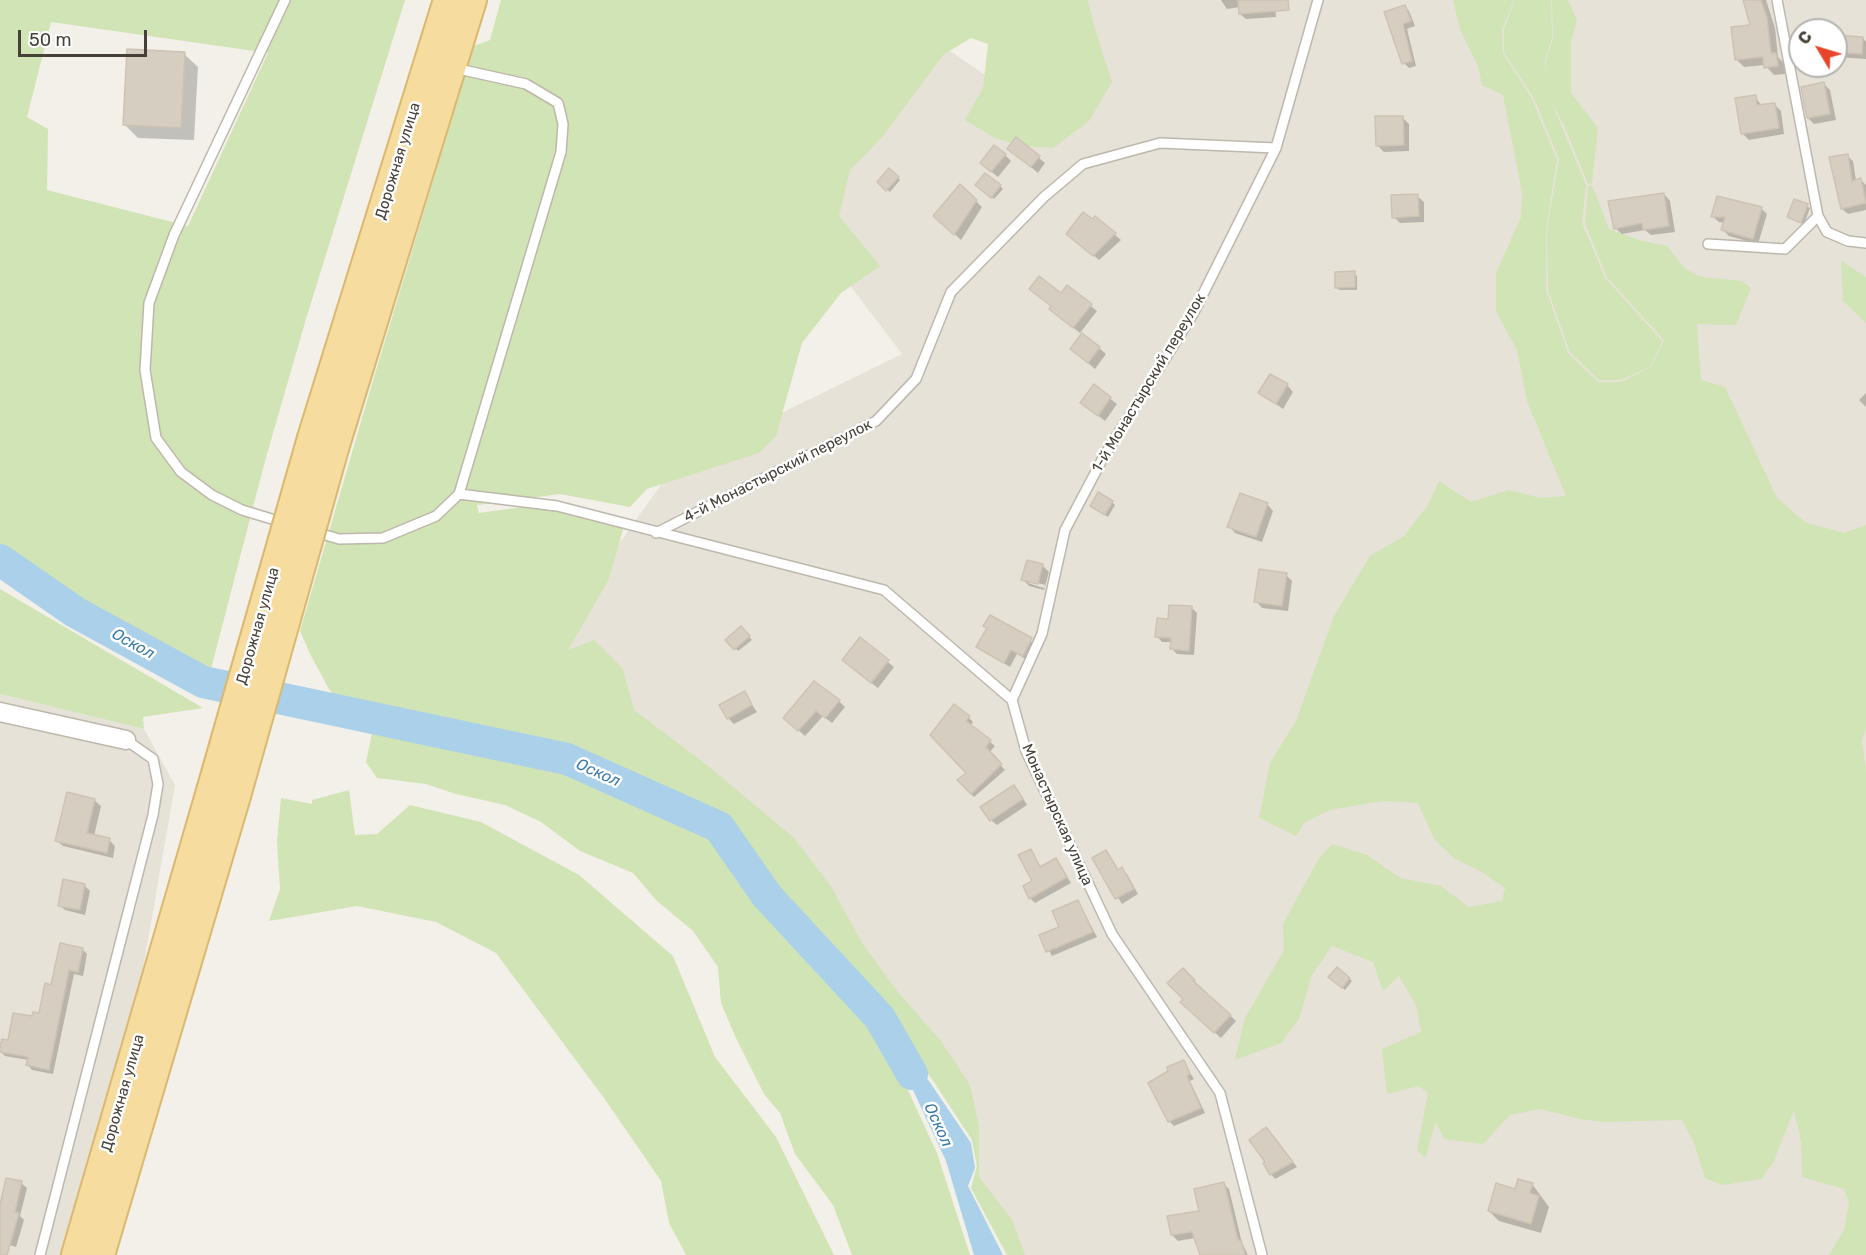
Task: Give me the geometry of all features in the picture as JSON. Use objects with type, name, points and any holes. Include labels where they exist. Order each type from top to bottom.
[{"type":"main road","name":"Дорожная улица","points":[[100,1255],[224,794],[448,0]]},
{"type":"main road","name":"Дорожная улица","points":[[324,442],[452,67],[472,0]]},
{"type":"main road","name":"Дорожная улица","points":[[76,1255],[224,794]]},
{"type":"street","points":[[0,712],[126,740]]},
{"type":"lane","points":[[285,0],[174,235],[149,303],[145,370],[156,438],[181,472],[212,495],[242,510],[339,539],[383,538],[436,516],[459,494],[561,152],[563,124],[558,103],[526,84],[452,67]]},
{"type":"lane","name":"1-й Монастырский переулок","points":[[1012,700],[1042,634],[1065,530],[1102,458],[1193,314],[1276,148],[1318,0]]},
{"type":"lane","points":[[1777,0],[1818,216],[1827,232],[1848,241],[1866,243]]},
{"type":"lane","name":"4-й Монастырский переулок","points":[[656,533],[876,421],[916,379],[951,292],[1044,197],[1083,164],[1160,142],[1276,148]]},
{"type":"lane","points":[[1708,244],[1785,249],[1818,216]]},
{"type":"lane","points":[[459,494],[556,506],[884,590],[1012,700]]},
{"type":"lane","name":"Монастырская улица","points":[[1012,700],[1026,751],[1112,933],[1220,1093],[1262,1255]]},
{"type":"lane","points":[[40,1255],[157,794],[158,784],[153,759],[126,740]]},
{"type":"shaded area","points":[[1055,0],[1866,0],[1866,1255],[1007,1255],[971,1188],[977,1166],[972,1140],[932,1079],[884,1015],[773,892],[721,821],[547,645],[675,465],[902,354],[795,213],[940,44],[1045,116]]},
{"type":"shaded area","points":[[0,694],[144,729],[175,785],[93,1255],[0,1255]]},
{"type":"green space","points":[[0,0],[405,0],[306,319],[265,461],[211,669],[58,589],[0,548]],"holes":[[[51,22],[268,53],[188,226],[47,190],[48,129],[27,117]]]},
{"type":"green space","points":[[501,0],[1088,0],[1112,82],[1089,121],[1053,148],[1022,146],[995,138],[965,120],[983,88],[988,44],[971,38],[943,55],[883,136],[850,170],[839,216],[880,266],[841,293],[802,343],[776,436],[759,453],[647,489],[630,507],[560,494],[477,505],[479,513],[558,502],[626,519],[609,579],[568,650],[594,640],[623,669],[634,710],[708,766],[794,838],[832,888],[862,943],[897,991],[940,1040],[970,1085],[979,1126],[979,1177],[1012,1220],[1025,1255],[1007,1255],[971,1188],[977,1166],[972,1140],[932,1079],[884,1015],[773,892],[721,821],[570,754],[344,708],[329,689],[300,631],[474,46],[490,40]]},
{"type":"green space","points":[[1453,0],[1514,0],[1502,29],[1503,53],[1532,99],[1557,160],[1546,229],[1546,290],[1568,353],[1598,382],[1621,382],[1651,367],[1664,340],[1607,277],[1585,223],[1588,186],[1592,185],[1609,229],[1642,241],[1667,246],[1685,269],[1701,277],[1742,281],[1751,288],[1736,325],[1697,324],[1701,380],[1725,387],[1777,498],[1806,523],[1844,533],[1866,525],[1866,728],[1862,741],[1866,771],[1866,1255],[1829,1255],[1844,1230],[1849,1202],[1844,1189],[1802,1177],[1801,1141],[1794,1110],[1773,1163],[1761,1179],[1722,1185],[1705,1178],[1694,1143],[1682,1120],[1603,1122],[1540,1109],[1510,1115],[1483,1144],[1444,1139],[1436,1122],[1425,1158],[1417,1150],[1428,1093],[1419,1086],[1387,1094],[1382,1049],[1421,1032],[1416,1005],[1399,976],[1383,991],[1373,962],[1332,946],[1312,975],[1299,1019],[1281,1043],[1235,1060],[1245,1018],[1284,950],[1283,924],[1318,860],[1332,844],[1367,855],[1400,878],[1441,886],[1469,907],[1502,901],[1505,888],[1482,872],[1455,859],[1434,839],[1418,803],[1383,801],[1329,810],[1305,822],[1296,836],[1259,818],[1270,763],[1296,721],[1334,616],[1370,556],[1404,536],[1428,505],[1439,481],[1471,502],[1509,490],[1540,498],[1566,496],[1527,401],[1517,350],[1496,311],[1496,273],[1521,217],[1522,192],[1503,95],[1482,85],[1478,66],[1460,29]]},
{"type":"green space","points":[[1515,0],[1551,0],[1552,37],[1545,60],[1545,76],[1546,61],[1553,38],[1552,0],[1568,0],[1577,20],[1571,41],[1571,93],[1598,128],[1592,183],[1588,184],[1564,125],[1551,101],[1586,185],[1582,223],[1605,278],[1662,341],[1650,367],[1620,380],[1599,380],[1570,352],[1548,290],[1547,230],[1559,159],[1534,98],[1504,52],[1504,29]]},
{"type":"green space","points":[[1841,261],[1866,277],[1866,323],[1843,301]]},
{"type":"green space","points":[[0,589],[203,708],[143,717],[144,729],[0,694]]},
{"type":"green space","points":[[373,729],[574,773],[713,835],[757,898],[862,1011],[900,1073],[937,1153],[970,1255],[852,1255],[833,1205],[795,1154],[780,1113],[764,1094],[735,1036],[721,1003],[718,967],[693,931],[656,900],[633,873],[580,851],[541,822],[505,805],[456,794],[426,784],[377,778],[366,762]]},
{"type":"green space","points":[[349,790],[355,835],[377,834],[410,805],[481,822],[579,875],[673,956],[715,1057],[776,1137],[834,1255],[686,1255],[669,1223],[661,1181],[604,1098],[496,953],[436,922],[357,906],[269,921],[280,889],[277,841],[281,798],[312,804],[312,800]]},
{"type":"water","points":[[886,1032],[929,1081],[971,1143],[975,1168],[968,1186],[1003,1255],[974,1255],[946,1161]]},
{"type":"building","points":[[1238,0],[1288,0],[1289,10],[1239,14]]},
{"type":"building","points":[[1743,0],[1761,0],[1767,18],[1771,53],[1776,53],[1778,66],[1764,68],[1763,57],[1735,60],[1731,27],[1750,25]]},
{"type":"building","points":[[1405,5],[1411,21],[1403,24],[1412,61],[1402,64],[1384,12]]},
{"type":"building","points":[[1848,36],[1863,37],[1862,54],[1848,53]]},
{"type":"building","points":[[127,49],[185,52],[181,128],[123,125]]},
{"type":"building","points":[[1824,82],[1830,114],[1807,118],[1801,87]]},
{"type":"building","points":[[1756,95],[1757,105],[1775,103],[1779,128],[1741,134],[1735,98]]},
{"type":"building","points":[[1375,116],[1403,116],[1404,145],[1376,146]]},
{"type":"building","points":[[1016,137],[1040,156],[1031,167],[1007,149]]},
{"type":"building","points":[[994,145],[1006,154],[991,172],[980,163]]},
{"type":"building","points":[[1848,154],[1852,181],[1861,178],[1866,203],[1841,209],[1829,157]]},
{"type":"building","points":[[889,168],[899,177],[886,191],[877,182]]},
{"type":"building","points":[[985,173],[1001,185],[991,198],[975,185]]},
{"type":"building","points":[[960,184],[977,200],[954,235],[933,216]]},
{"type":"building","points":[[1664,193],[1669,226],[1643,230],[1642,223],[1614,229],[1608,201]]},
{"type":"building","points":[[1418,194],[1419,216],[1392,218],[1391,195]]},
{"type":"building","points":[[1717,196],[1762,207],[1753,239],[1721,230],[1725,217],[1711,217]]},
{"type":"building","points":[[1794,199],[1808,204],[1801,223],[1787,217]]},
{"type":"building","points":[[1083,212],[1093,219],[1095,216],[1116,233],[1093,256],[1066,234]]},
{"type":"building","points":[[1355,271],[1355,287],[1335,288],[1335,272]]},
{"type":"building","points":[[1039,276],[1061,293],[1067,285],[1092,304],[1073,328],[1049,309],[1051,306],[1029,289]]},
{"type":"building","points":[[1082,333],[1100,347],[1088,363],[1070,349]]},
{"type":"building","points":[[1270,374],[1288,384],[1276,404],[1258,393]]},
{"type":"building","points":[[1094,384],[1111,397],[1098,416],[1080,403]]},
{"type":"building","points":[[1098,492],[1113,501],[1105,515],[1090,506]]},
{"type":"building","points":[[1240,493],[1268,503],[1256,537],[1227,527]]},
{"type":"building","points":[[1027,560],[1043,564],[1038,584],[1021,580]]},
{"type":"building","points":[[1259,569],[1287,573],[1282,606],[1254,602]]},
{"type":"building","points":[[1169,605],[1192,606],[1189,651],[1170,649],[1171,638],[1155,637],[1157,618],[1168,619]]},
{"type":"building","points":[[990,615],[1032,638],[1023,656],[1011,650],[1004,663],[976,647],[987,628],[983,626]]},
{"type":"building","points":[[741,626],[750,636],[734,650],[725,640]]},
{"type":"building","points":[[860,637],[889,660],[871,683],[842,660]]},
{"type":"building","points":[[814,681],[840,700],[825,718],[816,711],[798,731],[783,718]]},
{"type":"building","points":[[745,691],[752,705],[727,719],[719,705]]},
{"type":"building","points":[[954,704],[970,716],[966,721],[991,740],[986,747],[1002,764],[971,794],[957,780],[966,773],[930,735]]},
{"type":"building","points":[[1014,785],[1023,799],[990,821],[980,807]]},
{"type":"building","points":[[67,792],[95,799],[87,833],[110,838],[107,853],[55,841]]},
{"type":"building","points":[[1031,849],[1040,867],[1056,858],[1067,877],[1029,899],[1023,886],[1032,881],[1018,855]]},
{"type":"building","points":[[1106,850],[1118,870],[1122,867],[1134,889],[1115,899],[1092,858]]},
{"type":"building","points":[[63,879],[85,884],[80,910],[58,906]]},
{"type":"building","points":[[1078,900],[1093,932],[1046,952],[1039,935],[1059,927],[1052,911]]},
{"type":"building","points":[[60,943],[83,948],[78,972],[69,970],[49,1070],[26,1065],[28,1057],[0,1052],[0,1046],[2,1039],[8,1040],[13,1013],[32,1016],[33,1012],[39,1013],[45,983],[51,985]]},
{"type":"building","points":[[1337,967],[1350,978],[1342,988],[1328,977]]},
{"type":"building","points":[[1183,968],[1195,980],[1193,981],[1231,1015],[1214,1033],[1180,1002],[1183,999],[1167,983]]},
{"type":"building","points":[[1184,1060],[1190,1074],[1187,1076],[1201,1108],[1168,1122],[1148,1083],[1168,1071],[1167,1067]]},
{"type":"building","points":[[1266,1127],[1293,1162],[1270,1175],[1263,1163],[1265,1162],[1249,1140]]},
{"type":"building","points":[[6,1178],[22,1181],[15,1212],[19,1213],[7,1255],[0,1255],[0,1205]]},
{"type":"building","points":[[1518,1179],[1533,1183],[1530,1193],[1539,1196],[1531,1224],[1488,1211],[1496,1183],[1515,1189]]},
{"type":"building","points":[[1224,1182],[1238,1240],[1241,1240],[1245,1255],[1200,1255],[1192,1232],[1171,1235],[1167,1216],[1199,1211],[1194,1189]]},
{"type":"waterway","name":"Оскол","points":[[0,560],[75,612],[203,682],[567,759],[719,827],[767,896],[880,1018],[912,1074]]}]
